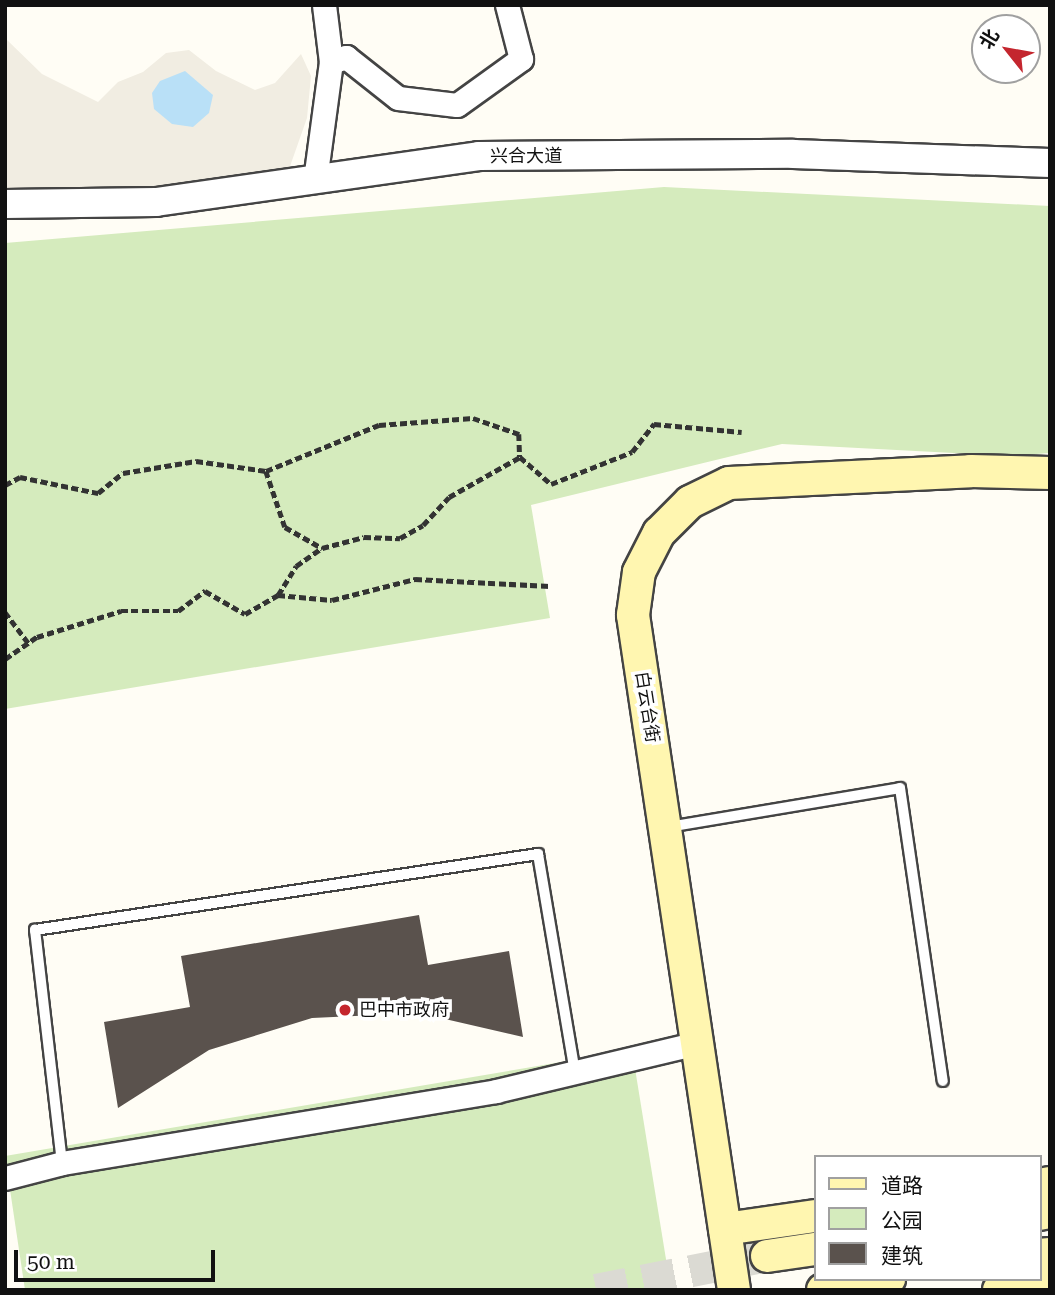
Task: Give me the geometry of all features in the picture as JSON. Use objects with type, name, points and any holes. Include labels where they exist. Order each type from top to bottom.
[{"type":"main road","name":"白云台街","points":[[734,1290],[633,615],[644,562],[659,533],[690,502],[729,483],[971,471],[1050,472]]},
{"type":"main road","points":[[725,1229],[814,1216]]},
{"type":"main road","points":[[766,1256],[814,1249]]},
{"type":"main road","points":[[822,1290],[877,1281]]},
{"type":"main road","points":[[999,1290],[1050,1282]]},
{"type":"street","points":[[331,62],[346,57],[398,98],[457,105],[521,59],[508,5]]},
{"type":"street","points":[[315,180],[331,62],[328,9]]},
{"type":"street","name":"兴合大道","points":[[5,204],[156,202],[479,156],[793,155],[1050,163]]},
{"type":"street","points":[[5,1178],[62,1163],[496,1091],[697,1043]]},
{"type":"lane","points":[[665,828],[900,788],[943,1081]]},
{"type":"lane","points":[[62,1163],[34,930],[538,854],[575,1072]]},
{"type":"path","points":[[5,485],[20,477],[98,494],[123,473],[195,461],[266,471],[379,425],[473,418],[519,434],[520,457],[551,484],[632,452],[654,424],[742,432]]},
{"type":"path","points":[[5,659],[28,643],[121,611],[177,611],[205,591],[245,614],[278,595],[296,566],[322,548],[364,537],[400,538],[423,525],[449,497],[520,457]]},
{"type":"path","points":[[266,471],[285,527],[322,548]]},
{"type":"path","points":[[278,595],[332,600],[415,579],[550,586]]},
{"type":"path","points":[[5,612],[28,643]]},
{"type":"green space","points":[[664,187],[1050,206],[1050,453],[1011,456],[782,444],[531,505],[550,618],[5,709],[5,243]]},
{"type":"green space","points":[[632,1050],[671,1290],[25,1290],[5,1156]]},
{"type":"shaded area","points":[[5,38],[42,74],[98,102],[118,82],[143,72],[166,53],[189,50],[216,71],[255,90],[275,83],[301,54],[311,76],[307,118],[288,172],[178,191],[5,194]]},
{"type":"water","points":[[185,71],[213,95],[209,113],[193,127],[172,124],[154,109],[152,93],[160,81]]},
{"type":"building","name":"巴中市政府","points":[[419,915],[428,965],[509,951],[523,1037],[419,1013],[312,1018],[209,1050],[118,1108],[104,1022],[190,1007],[181,956]]},
{"type":"tunnel","points":[[596,1290],[767,1256]]},
{"type":"place","name":"巴中市政府","points":[[345,1010]]}]
